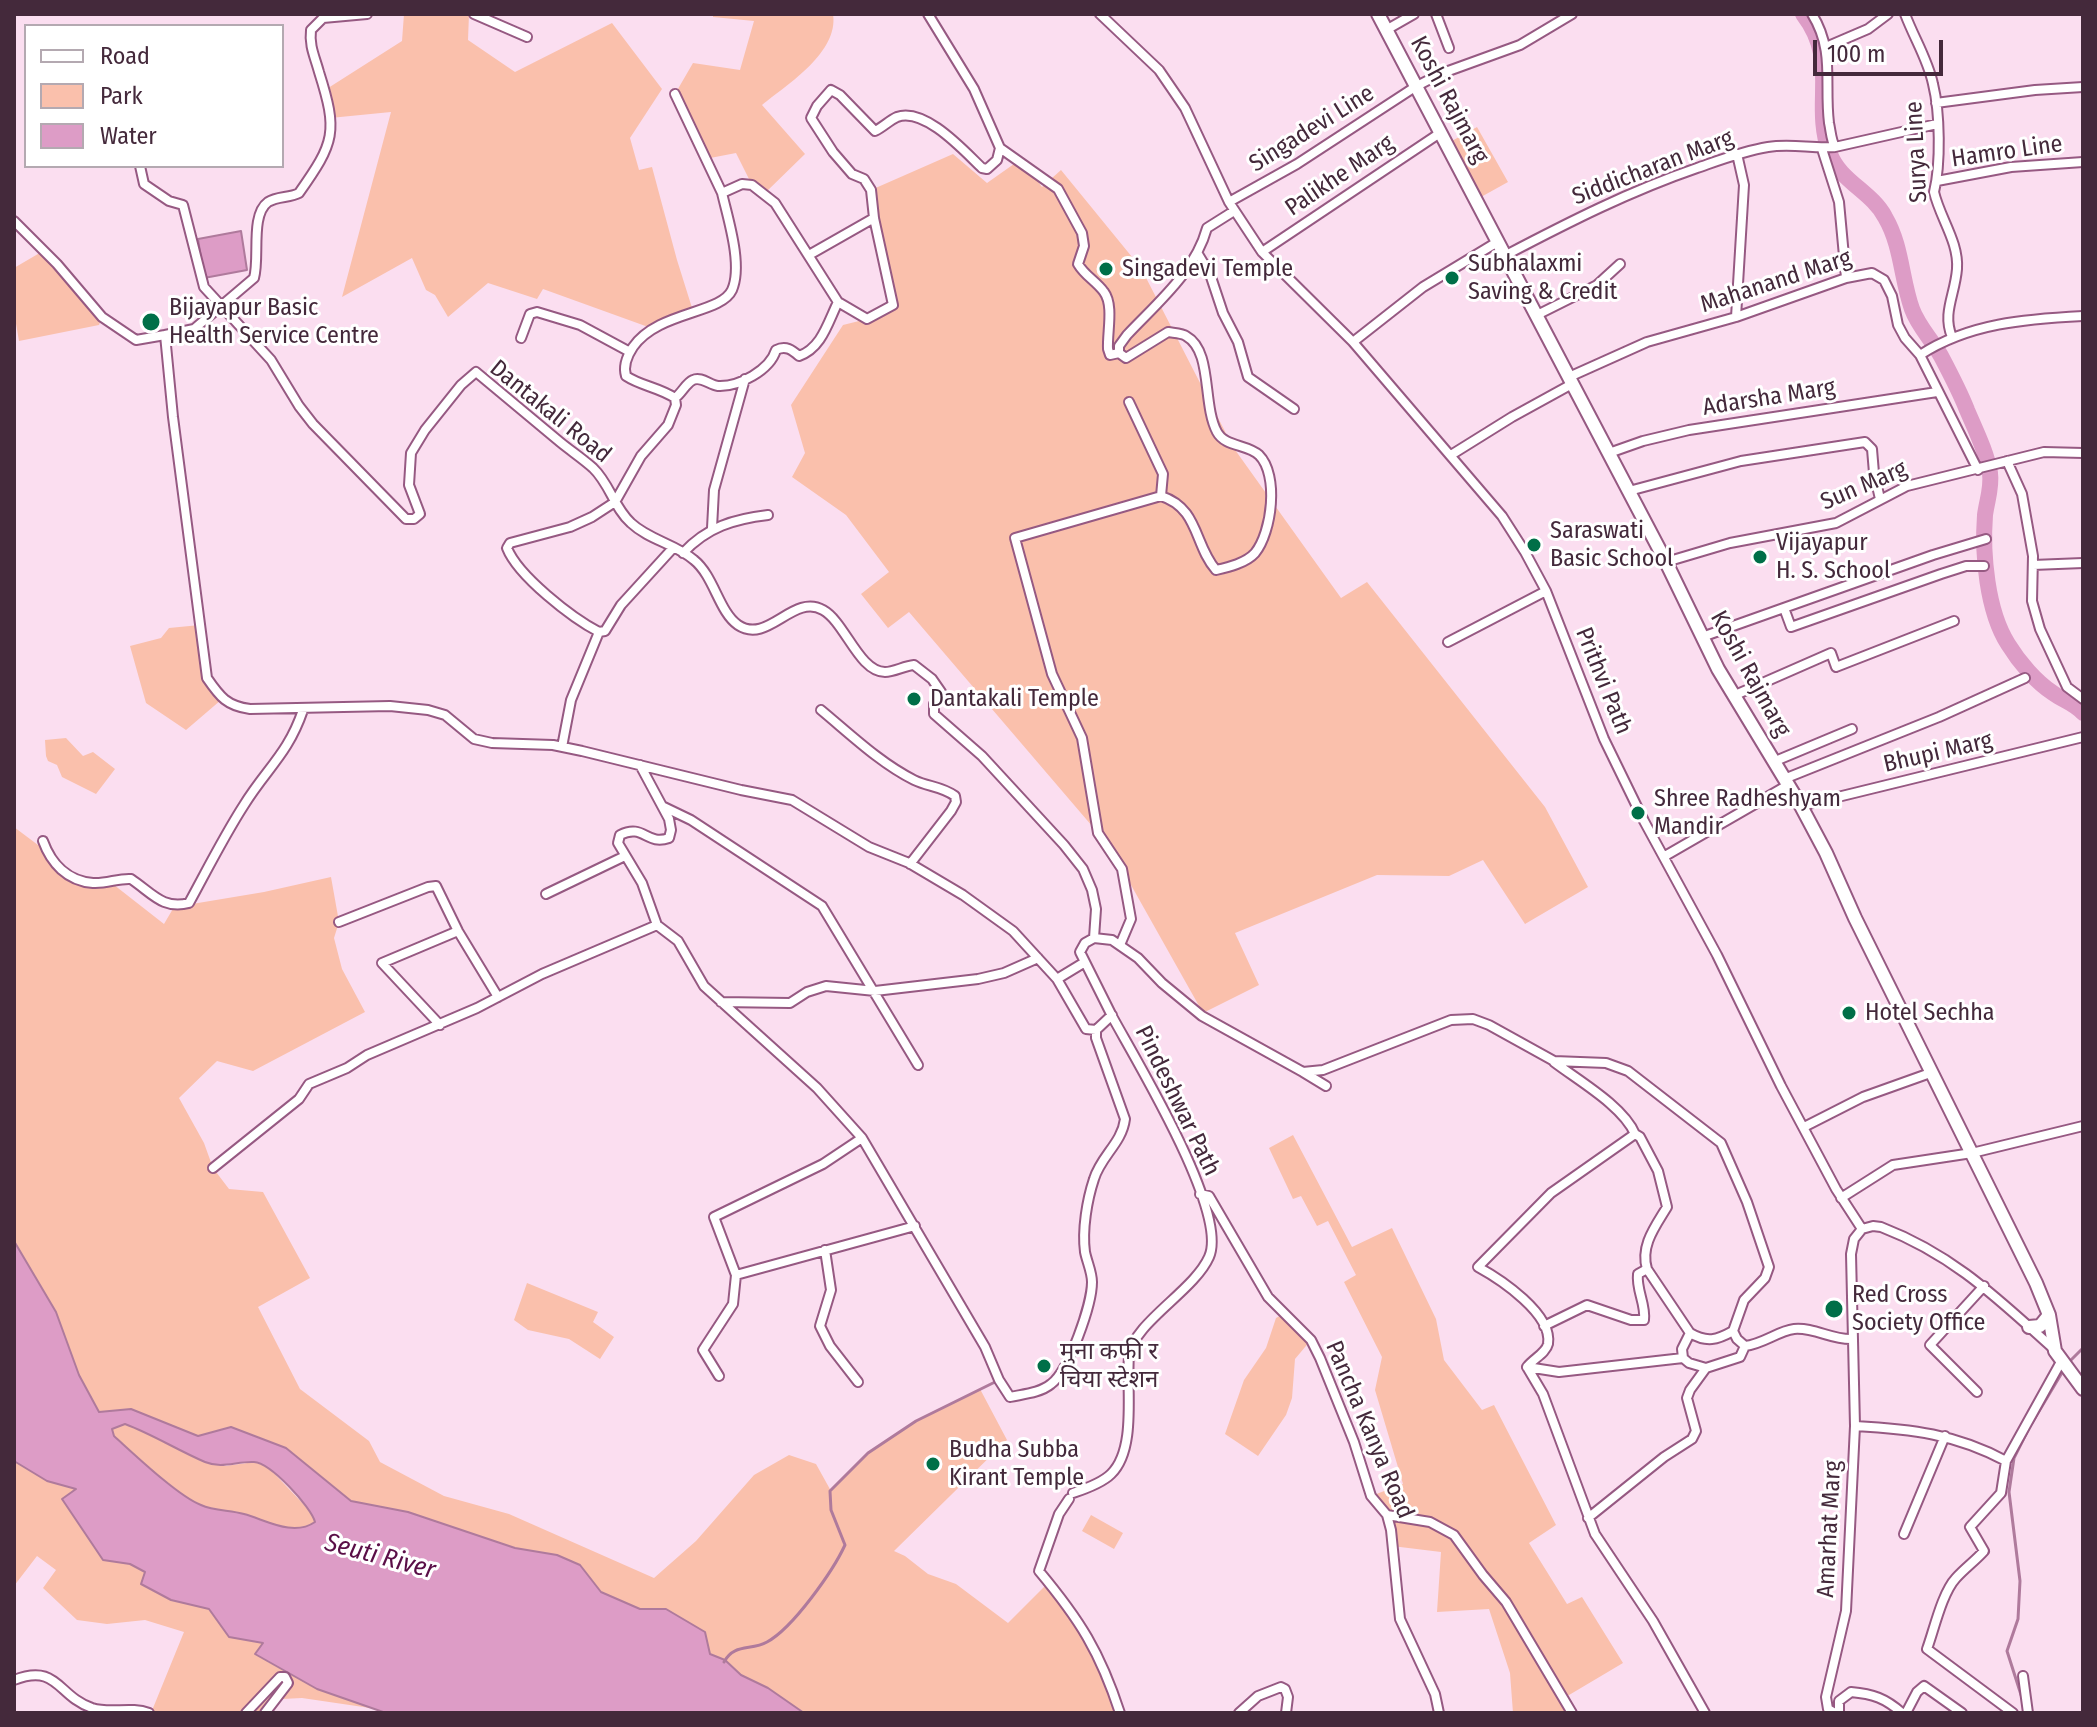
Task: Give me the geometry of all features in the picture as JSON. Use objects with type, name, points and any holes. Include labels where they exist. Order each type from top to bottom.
[{"type":"main road","name":"Koshi Rajmarg","points":[[1378,14],[1500,241],[1733,696],[1801,806],[2036,1283],[2063,1361],[2083,1389]]},
{"type":"main road","points":[[2029,1327],[2040,1326],[2049,1315]]},
{"type":"street","points":[[14,221],[57,264],[102,317],[136,340],[194,329],[254,278],[258,266],[258,221],[261,211],[269,202],[299,193],[326,153],[332,137],[325,90],[309,43],[311,30],[323,18],[367,14]]},
{"type":"street","points":[[474,14],[527,37]]},
{"type":"street","points":[[928,14],[974,89],[1000,148],[1058,189],[1082,233],[1084,246],[1078,264],[1085,276],[1105,293],[1109,307],[1107,334],[1110,355],[1119,353],[1126,358],[1168,332],[1186,335],[1202,354],[1207,404],[1218,435],[1246,447],[1258,455],[1268,468],[1269,520],[1264,539],[1253,556],[1232,566],[1216,570],[1209,561],[1197,530],[1177,501],[1161,496],[1015,538],[1052,674],[1082,738],[1098,833],[1122,869],[1131,919],[1120,945]]},
{"type":"street","name":"Prithvi Path","points":[[1100,14],[1159,70],[1185,108],[1229,202],[1262,252],[1353,342],[1502,516],[1546,591],[1604,739],[1644,821],[1665,856],[1841,1198],[1862,1229]]},
{"type":"street","points":[[1386,30],[1414,14]]},
{"type":"street","points":[[1436,14],[1449,48]]},
{"type":"street","name":"Singadevi Line","points":[[1229,202],[1297,164],[1415,87],[1440,74],[1520,45],[1572,14]]},
{"type":"street","points":[[1812,14],[1822,31],[1826,47],[1829,148],[1839,202],[1846,278]]},
{"type":"street","points":[[1826,47],[1868,29],[1888,14]]},
{"type":"street","name":"Surya Line","points":[[1905,14],[1926,63],[1936,103],[1937,181],[1934,192],[1957,254],[1955,283],[1946,321],[1952,337]]},
{"type":"street","points":[[1936,103],[2083,87]]},
{"type":"street","points":[[722,193],[742,184],[752,185],[764,194],[785,214],[838,302],[867,319],[893,305],[871,190],[864,179],[852,174],[833,152],[811,118],[817,106],[831,90],[840,95],[875,131],[899,116],[920,116],[982,168],[987,169],[997,160],[1000,148]]},
{"type":"street","points":[[675,94],[722,193],[737,272],[731,293],[720,304],[672,318],[651,328],[630,352],[624,368],[626,376],[635,382],[653,385],[675,398]]},
{"type":"street","name":"Siddicharan Marg","points":[[1506,255],[1599,207],[1737,154],[1801,144],[1829,148],[1937,124]]},
{"type":"street","name":"Palikhe Marg","points":[[1262,252],[1440,133]]},
{"type":"street","points":[[1736,317],[1744,185],[1737,154]]},
{"type":"street","name":"Hamro Line","points":[[1937,181],[2011,167],[2083,162]]},
{"type":"street","points":[[140,168],[144,184],[169,201],[183,205],[204,287],[220,308]]},
{"type":"street","points":[[1119,353],[1119,346],[1127,335],[1190,266],[1198,254],[1207,228],[1234,211]]},
{"type":"street","points":[[809,255],[874,218]]},
{"type":"street","points":[[1353,342],[1423,287],[1500,241]]},
{"type":"street","points":[[1198,254],[1210,274],[1223,313],[1238,342],[1248,377],[1294,409]]},
{"type":"street","points":[[1537,315],[1597,285],[1620,264]]},
{"type":"street","name":"Mahanand Marg","points":[[1451,455],[1570,380],[1647,342],[1736,317],[1846,278],[1872,273],[1884,280],[1892,296],[1898,325],[1920,355],[1980,469]]},
{"type":"street","points":[[675,398],[697,378],[718,386],[765,370],[773,361],[776,350],[781,348],[799,356],[808,353],[818,344],[838,302]]},
{"type":"street","name":"Dantakali Road","points":[[220,308],[271,360],[313,424],[406,519],[414,519],[420,514],[409,485],[411,453],[461,385],[476,372],[594,469],[631,523],[695,560],[738,625],[754,629],[768,627],[797,609],[819,607],[835,618],[857,653],[871,666],[889,673],[902,666],[914,665],[932,679],[941,692],[934,704],[934,714],[982,756],[1083,869],[1096,909],[1094,938],[1085,943],[1080,952],[1085,962]]},
{"type":"street","points":[[521,338],[530,314],[537,312],[580,325],[630,352]]},
{"type":"street","points":[[1920,355],[1941,342],[1983,326],[2083,316]]},
{"type":"street","points":[[165,335],[207,678],[221,700],[233,707],[303,710],[390,706],[428,710],[445,715],[474,739],[562,747],[792,800],[869,847],[910,864],[963,895],[1013,931],[1057,979],[1086,1029],[1096,1030]]},
{"type":"street","points":[[712,528],[714,490],[745,379]]},
{"type":"street","name":"Adarsha Marg","points":[[1609,453],[1689,430],[1937,392]]},
{"type":"street","points":[[673,548],[621,605],[605,631],[599,632],[538,588],[512,560],[507,548],[510,543],[570,527],[615,502],[641,456],[668,425],[676,405],[675,398]]},
{"type":"street","points":[[1129,402],[1163,474],[1161,496]]},
{"type":"street","points":[[1629,491],[1741,461],[1865,442],[1872,449],[1880,499]]},
{"type":"street","points":[[2083,453],[2044,452],[2003,462],[2022,494],[2033,565],[2032,601],[2040,629],[2067,687],[2083,699]]},
{"type":"street","name":"Sun Marg","points":[[1666,562],[1730,543],[1836,523],[1907,486],[2003,462]]},
{"type":"street","points":[[683,553],[712,528],[742,518],[768,515]]},
{"type":"street","points":[[1702,637],[1986,539]]},
{"type":"street","points":[[2033,565],[2083,563]]},
{"type":"street","points":[[1784,608],[1791,627],[1966,566],[1984,566]]},
{"type":"street","points":[[1448,642],[1546,591]]},
{"type":"street","points":[[1733,696],[1831,653],[1836,667],[1954,621]]},
{"type":"street","points":[[562,747],[571,700],[599,632]]},
{"type":"street","points":[[1665,856],[1786,782],[2025,678]]},
{"type":"street","points":[[43,841],[56,867],[65,874],[94,884],[131,879],[174,907],[189,903],[246,801],[281,757],[296,732],[303,710]]},
{"type":"street","points":[[821,710],[893,767],[917,782],[943,787],[955,796],[956,802],[951,811],[910,864]]},
{"type":"street","points":[[1773,762],[1852,729]]},
{"type":"street","name":"Bhupi Marg","points":[[1801,806],[2083,737]]},
{"type":"street","points":[[640,765],[656,799],[664,807],[691,820],[822,906],[918,1065]]},
{"type":"street","points":[[664,807],[671,830],[669,838],[660,841],[650,839],[640,831],[631,829],[620,835],[618,843],[642,883],[657,925],[678,941],[704,986],[817,1088],[862,1138],[985,1347],[1010,1397],[1039,1391],[1056,1380],[1081,1329],[1091,1292],[1084,1230],[1094,1177],[1124,1130],[1125,1119],[1096,1038],[1096,1030],[1112,1015]]},
{"type":"street","points":[[546,894],[625,856]]},
{"type":"street","points":[[339,922],[436,886],[458,931],[498,997]]},
{"type":"street","points":[[213,1168],[299,1099],[309,1084],[347,1068],[367,1055],[440,1025],[542,974],[657,925]]},
{"type":"street","points":[[440,1025],[382,963],[458,931]]},
{"type":"street","points":[[1094,938],[1106,937],[1120,945],[1202,1016],[1326,1086]]},
{"type":"street","points":[[721,1002],[790,1003],[807,992],[826,986],[875,991],[978,979],[1004,973],[1038,958]]},
{"type":"street","points":[[1057,979],[1085,962]]},
{"type":"street","name":"Pindeshwar Path","points":[[1085,962],[1186,1155],[1211,1226],[1213,1241],[1210,1256],[1202,1269],[1138,1334],[1129,1354],[1129,1421],[1120,1460],[1108,1477],[1071,1496],[1059,1514],[1039,1571],[1083,1627],[1110,1679],[1120,1713]]},
{"type":"street","points":[[1303,1072],[1323,1070],[1451,1020],[1473,1019],[1554,1061],[1630,1123],[1658,1171],[1667,1207],[1650,1236],[1643,1256],[1647,1269],[1690,1333],[1701,1340],[1718,1339],[1733,1331],[1744,1300],[1765,1278],[1769,1267],[1747,1202],[1721,1143],[1628,1071],[1606,1063],[1554,1061]]},
{"type":"street","points":[[1804,1127],[1863,1097],[1933,1072]]},
{"type":"street","points":[[1841,1198],[1893,1165],[1972,1153],[2083,1126]]},
{"type":"street","points":[[1527,1367],[1545,1350],[1548,1342],[1544,1326],[1520,1296],[1503,1281],[1478,1267],[1551,1193],[1635,1134]]},
{"type":"street","points":[[719,1376],[703,1350],[733,1304],[736,1275],[714,1217],[823,1164],[862,1138]]},
{"type":"street","name":"Pancha Kanya Road","points":[[1200,1194],[1209,1196],[1225,1220],[1268,1297],[1311,1340],[1354,1442],[1371,1496],[1387,1515],[1400,1619],[1435,1694],[1439,1713]]},
{"type":"street","points":[[736,1275],[915,1226]]},
{"type":"street","points":[[1862,1229],[1873,1226],[1902,1235],[1952,1261],[1984,1286],[2063,1361],[2006,1461],[2001,1493],[1970,1527],[1984,1551],[1948,1590],[1927,1649],[2013,1713]]},
{"type":"street","name":"Amarhat Marg","points":[[1837,1713],[1828,1709],[1826,1697],[1846,1611],[1855,1426],[1851,1254],[1854,1239],[1862,1229]]},
{"type":"street","points":[[825,1250],[831,1290],[820,1326],[830,1346],[858,1382]]},
{"type":"street","points":[[1544,1326],[1587,1305],[1631,1320],[1644,1320],[1644,1308],[1636,1285],[1638,1274],[1647,1269]]},
{"type":"street","points":[[1977,1392],[1930,1345],[1984,1286]]},
{"type":"street","points":[[1733,1331],[1745,1346],[1793,1329],[1812,1330],[1839,1340],[1852,1339]]},
{"type":"street","points":[[1690,1333],[1682,1349],[1683,1358],[1706,1368],[1740,1357],[1745,1346]]},
{"type":"street","points":[[1527,1367],[1559,1372],[1683,1358]]},
{"type":"street","points":[[1527,1367],[1543,1394],[1595,1534],[1653,1621],[1705,1713]]},
{"type":"street","points":[[1588,1518],[1664,1457],[1692,1439],[1696,1431],[1687,1398],[1706,1368]]},
{"type":"street","points":[[1855,1426],[1913,1429],[1945,1436],[2006,1461]]},
{"type":"street","points":[[1904,1534],[1945,1436]]},
{"type":"street","points":[[1387,1515],[1430,1522],[1454,1535],[1506,1602],[1572,1713]]},
{"type":"street","points":[[14,1680],[28,1675],[45,1675],[88,1706],[101,1710],[138,1709],[149,1713]]},
{"type":"street","points":[[2023,1676],[2028,1713]]},
{"type":"street","points":[[246,1713],[280,1677],[285,1677],[288,1683],[265,1713]]},
{"type":"street","points":[[1837,1713],[1839,1701],[1851,1692],[1872,1694],[1889,1701],[1904,1713],[1924,1686],[1962,1713]]},
{"type":"street","points":[[1239,1713],[1258,1696],[1281,1687],[1288,1697],[1286,1713]]},
{"type":"green space","points":[[404,14],[469,14],[468,40],[515,72],[612,23],[662,89],[630,138],[639,170],[652,167],[693,311],[651,328],[543,289],[537,299],[488,283],[448,317],[435,295],[426,290],[412,258],[342,297],[391,112],[330,118],[325,90],[402,41]]},
{"type":"green space","points":[[713,14],[833,14],[833,28],[820,54],[810,66],[762,105],[805,154],[764,194],[752,185],[736,153],[705,159],[675,94],[693,63],[740,70],[754,21],[713,17]]},
{"type":"green space","points":[[1477,127],[1508,182],[1481,197],[1450,142]]},
{"type":"green space","points":[[953,154],[987,183],[1021,159],[1042,187],[1061,170],[1141,268],[1233,447],[1341,598],[1367,582],[1545,807],[1588,887],[1525,924],[1483,860],[1449,876],[1377,875],[1235,933],[1259,985],[1203,1013],[1122,869],[1098,833],[909,612],[888,628],[861,594],[889,572],[846,515],[792,477],[805,453],[791,405],[843,325],[867,319],[893,305],[871,190]]},
{"type":"green space","points":[[43,251],[102,317],[99,325],[19,341],[14,312],[14,268]]},
{"type":"green space","points":[[200,625],[207,678],[221,700],[186,730],[146,703],[130,646],[161,638],[169,628]]},
{"type":"green space","points":[[66,738],[83,756],[93,752],[115,769],[96,794],[62,777],[57,765],[48,761],[45,740]]},
{"type":"green space","points":[[14,827],[38,845],[43,841],[47,853],[80,880],[109,881],[164,924],[174,907],[331,877],[339,922],[334,938],[342,969],[365,1012],[253,1071],[217,1061],[179,1098],[204,1143],[213,1168],[229,1189],[263,1192],[310,1278],[258,1307],[300,1389],[369,1441],[380,1462],[444,1496],[509,1514],[654,1578],[696,1541],[754,1475],[789,1455],[816,1464],[831,1491],[868,1453],[916,1421],[980,1389],[1007,1440],[894,1551],[928,1574],[956,1584],[1008,1623],[1044,1587],[1047,1580],[1083,1627],[1120,1713],[804,1713],[768,1688],[741,1675],[725,1660],[710,1654],[666,1609],[640,1609],[601,1592],[580,1565],[557,1555],[515,1548],[408,1512],[351,1501],[286,1448],[231,1427],[198,1436],[131,1409],[99,1412],[79,1375],[56,1312],[14,1241]]},
{"type":"green space","points":[[1293,1135],[1352,1247],[1392,1228],[1436,1319],[1444,1360],[1482,1410],[1494,1405],[1556,1525],[1529,1543],[1567,1604],[1582,1597],[1623,1663],[1564,1698],[1566,1713],[1513,1713],[1510,1673],[1489,1609],[1437,1612],[1441,1552],[1392,1546],[1387,1515],[1371,1496],[1403,1484],[1375,1390],[1382,1357],[1344,1282],[1356,1275],[1328,1221],[1317,1226],[1301,1196],[1293,1199],[1269,1148]]},
{"type":"green space","points":[[527,1283],[598,1312],[593,1322],[614,1337],[600,1359],[569,1339],[528,1330],[514,1320]]},
{"type":"green space","points":[[1283,1314],[1311,1340],[1295,1359],[1292,1398],[1286,1415],[1258,1456],[1225,1434],[1244,1380],[1266,1348],[1276,1318]]},
{"type":"green space","points":[[125,1424],[225,1466],[255,1462],[268,1467],[310,1511],[315,1522],[297,1528],[288,1527],[206,1507],[191,1500],[114,1436],[112,1429]]},
{"type":"green space","points":[[14,1461],[47,1481],[77,1489],[103,1560],[130,1564],[145,1572],[142,1584],[171,1600],[209,1609],[229,1637],[264,1643],[255,1654],[311,1684],[370,1708],[302,1698],[282,1699],[260,1713],[151,1713],[184,1632],[145,1620],[107,1624],[77,1620],[43,1588],[56,1570],[37,1556],[14,1586]]},
{"type":"green space","points":[[1091,1515],[1123,1533],[1114,1549],[1082,1531]]},
{"type":"water","points":[[241,231],[247,270],[204,278],[198,239]]},
{"type":"water","name":"Seuti River","points":[[14,1241],[56,1312],[79,1375],[99,1412],[131,1409],[198,1436],[231,1427],[286,1448],[351,1501],[408,1512],[515,1548],[557,1555],[580,1565],[601,1592],[640,1609],[666,1609],[705,1632],[710,1654],[725,1660],[741,1675],[768,1688],[804,1713],[386,1713],[317,1689],[255,1654],[263,1643],[229,1637],[209,1609],[171,1600],[141,1584],[145,1572],[130,1564],[103,1560],[62,1499],[76,1489],[47,1481],[14,1461]],"holes":[[[125,1424],[211,1464],[261,1464],[289,1487],[315,1522],[289,1528],[244,1514],[206,1507],[191,1500],[114,1436],[112,1429]]]},
{"type":"waterway","points":[[1803,14],[1820,49],[1823,117],[1830,154],[1841,172],[1879,208],[1891,228],[1915,315],[1951,376],[1986,457],[1990,489],[1985,515],[1985,564],[2001,631],[2017,658],[2034,677],[2083,713]]},
{"type":"waterway","points":[[2069,1362],[2083,1348]]},
{"type":"waterway","points":[[2032,1423],[2063,1371]]},
{"type":"waterway","points":[[724,1662],[733,1652],[761,1645],[777,1635],[800,1612],[831,1569],[845,1545],[831,1510],[830,1491],[868,1453],[916,1421],[995,1382]]},
{"type":"waterway","points":[[2023,1701],[2007,1651],[2018,1619],[2020,1581],[2009,1492],[2014,1458],[2028,1430]]},
{"type":"place","name":"Singadevi Temple","points":[[1106,269]]},
{"type":"place","name":"Subhalaxmi Saving & Credit","points":[[1452,278]]},
{"type":"place","name":"Bijayapur Basic Health Service Centre","points":[[151,322]]},
{"type":"place","name":"Saraswati Basic School","points":[[1534,545]]},
{"type":"place","name":"Vijayapur H. S. School","points":[[1760,557]]},
{"type":"place","name":"Dantakali Temple","points":[[914,699]]},
{"type":"place","name":"Shree Radheshyam Mandir","points":[[1638,813]]},
{"type":"place","name":"Hotel Sechha","points":[[1849,1013]]},
{"type":"place","name":"Red Cross Society Office","points":[[1834,1309]]},
{"type":"place","name":"मुना कफी र चिया स्टेशन","points":[[1044,1366]]},
{"type":"place","name":"Budha Subba Kirant Temple","points":[[933,1464]]}]
